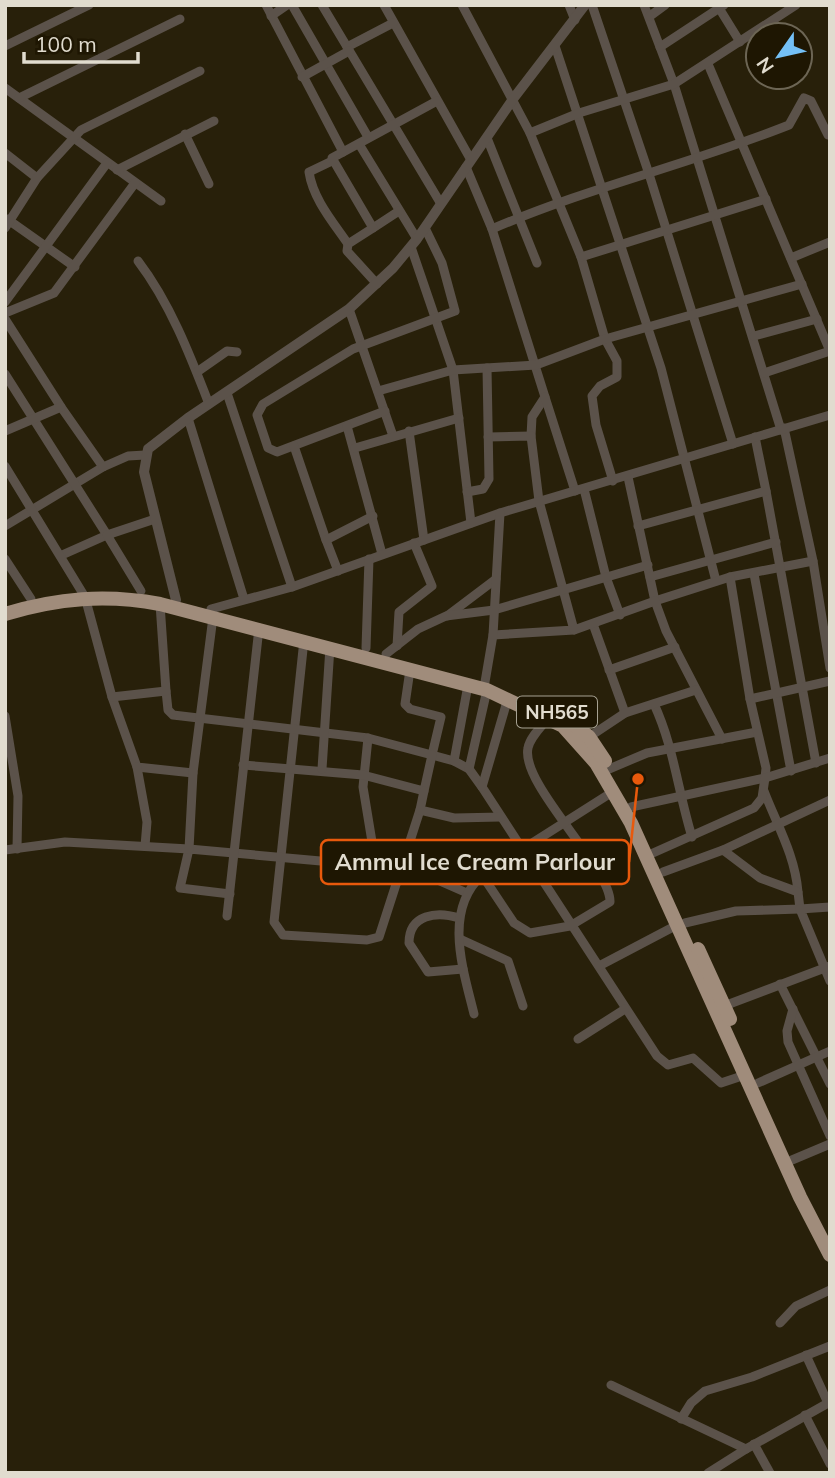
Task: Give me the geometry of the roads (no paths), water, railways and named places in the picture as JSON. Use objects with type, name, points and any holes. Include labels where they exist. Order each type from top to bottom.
[{"type":"highway","name":"NH565","points":[[5,606],[31,599],[83,593],[141,591],[259,628],[410,670],[468,685],[486,686],[549,717],[581,743],[614,791],[724,1006],[800,1198],[828,1249]]},
{"type":"highway","name":"NH565","points":[[5,614],[83,593],[212,613],[366,648],[392,650],[554,710],[589,737],[631,807],[663,872],[681,924],[792,1160],[812,1207],[812,1217]]},
{"type":"street","points":[[5,46],[89,5]]},
{"type":"street","points":[[266,5],[343,152]]},
{"type":"street","points":[[271,16],[289,5],[368,137]]},
{"type":"street","points":[[322,5],[440,204]]},
{"type":"street","points":[[384,5],[469,164],[620,615]]},
{"type":"street","points":[[569,5],[575,20]]},
{"type":"street","points":[[176,600],[144,472],[145,455],[156,441],[349,309],[377,284],[414,243],[513,99],[585,5]]},
{"type":"street","points":[[592,5],[649,174],[733,444]]},
{"type":"street","points":[[644,5],[674,84],[783,429],[825,614],[830,668]]},
{"type":"street","points":[[650,16],[665,5]]},
{"type":"street","points":[[530,133],[579,113],[674,84],[796,5]]},
{"type":"street","points":[[465,7],[530,133],[581,257],[605,339],[617,361],[619,374],[592,396],[596,425],[613,481]]},
{"type":"street","points":[[660,47],[722,7],[740,42]]},
{"type":"street","points":[[19,98],[180,19]]},
{"type":"street","points":[[302,77],[393,23]]},
{"type":"street","points":[[555,46],[579,113],[645,328],[661,368],[685,459],[695,511],[716,581]]},
{"type":"street","points":[[708,64],[830,351],[764,373]]},
{"type":"street","points":[[75,267],[7,222],[37,178],[73,137],[98,120],[200,71]]},
{"type":"street","points":[[5,88],[161,201]]},
{"type":"street","points":[[492,229],[602,187],[743,144],[789,125],[804,98],[811,101],[828,135]]},
{"type":"street","points":[[377,284],[349,256],[348,244],[318,199],[309,172],[437,101]]},
{"type":"street","points":[[117,170],[214,121]]},
{"type":"street","points":[[185,134],[209,184]]},
{"type":"street","points":[[487,138],[537,263]]},
{"type":"street","points":[[359,144],[399,211],[414,243],[453,370],[471,523]]},
{"type":"street","points":[[5,153],[37,178]]},
{"type":"street","points":[[332,161],[373,228]]},
{"type":"street","points":[[5,302],[107,163]]},
{"type":"street","points":[[5,313],[54,293],[135,183]]},
{"type":"street","points":[[581,257],[766,199]]},
{"type":"street","points":[[348,244],[399,211]]},
{"type":"street","points":[[385,411],[277,452],[269,450],[257,411],[263,404],[362,345],[437,320],[456,308],[442,264],[425,228]]},
{"type":"street","points":[[791,258],[830,242]]},
{"type":"street","points":[[138,261],[152,279],[177,327],[209,404]]},
{"type":"street","points":[[378,391],[453,370],[536,365],[605,339],[802,284]]},
{"type":"street","points":[[349,309],[393,436]]},
{"type":"street","points":[[5,319],[103,467]]},
{"type":"street","points":[[754,336],[817,319]]},
{"type":"street","points":[[197,372],[227,351],[237,352]]},
{"type":"street","points":[[467,492],[487,485],[487,368]]},
{"type":"street","points":[[5,374],[141,591]]},
{"type":"street","points":[[227,393],[292,587]]},
{"type":"street","points":[[545,397],[532,417],[531,436],[539,501],[574,630]]},
{"type":"street","points":[[5,431],[61,407]]},
{"type":"street","points":[[230,894],[180,888],[189,849],[193,773],[212,613],[244,599],[292,587],[500,513],[830,415]]},
{"type":"street","points":[[188,418],[244,599]]},
{"type":"street","points":[[355,449],[460,418]]},
{"type":"street","points":[[347,426],[383,554]]},
{"type":"street","points":[[392,650],[399,612],[432,586],[419,542],[409,432]]},
{"type":"street","points":[[488,437],[531,436]]},
{"type":"street","points":[[755,437],[816,763]]},
{"type":"street","points":[[294,446],[338,571]]},
{"type":"street","points":[[5,526],[103,467],[128,456],[145,455]]},
{"type":"street","points":[[5,466],[83,593],[112,697],[137,767],[147,822],[145,846]]},
{"type":"street","points":[[628,477],[655,601],[696,690],[722,738]]},
{"type":"street","points":[[638,526],[766,491]]},
{"type":"street","points":[[469,768],[486,686],[493,635],[500,513]]},
{"type":"street","points":[[326,540],[373,516]]},
{"type":"street","points":[[62,555],[107,535],[155,519]]},
{"type":"street","points":[[650,578],[776,542]]},
{"type":"street","points":[[5,559],[31,599]]},
{"type":"street","points":[[366,648],[369,559]]},
{"type":"street","points":[[493,635],[574,630],[716,581],[813,561]]},
{"type":"street","points":[[446,616],[494,610],[648,565]]},
{"type":"street","points":[[754,574],[791,771]]},
{"type":"street","points":[[653,853],[754,808],[762,798],[766,768],[750,699],[730,578]]},
{"type":"street","points":[[392,650],[418,629],[446,616],[496,579]]},
{"type":"street","points":[[160,604],[169,713],[247,725],[368,738],[454,761],[469,768],[625,1010],[664,1064],[693,1058],[721,1083],[752,1079],[796,1066],[830,1051]]},
{"type":"street","points":[[593,624],[625,713]]},
{"type":"street","points":[[228,916],[259,628]]},
{"type":"street","points":[[304,640],[275,922],[278,932],[283,935],[376,939],[384,926],[419,810],[440,718]]},
{"type":"street","points":[[322,769],[330,647]]},
{"type":"street","points":[[609,670],[675,647]]},
{"type":"street","points":[[410,670],[405,704],[410,709],[459,722]]},
{"type":"street","points":[[750,699],[830,681]]},
{"type":"street","points":[[454,761],[459,722],[468,685]]},
{"type":"street","points":[[589,737],[625,713],[696,690]]},
{"type":"street","points":[[112,697],[166,691]]},
{"type":"street","points":[[482,787],[508,698]]},
{"type":"street","points":[[654,704],[672,748],[680,797],[692,837]]},
{"type":"street","points":[[5,716],[18,796],[17,849]]},
{"type":"street","points":[[482,875],[521,930],[530,933],[570,926],[607,905],[610,898],[607,887],[563,823],[527,757],[529,742],[549,717]]},
{"type":"street","points":[[609,769],[630,758],[757,732]]},
{"type":"street","points":[[368,738],[363,775],[364,805],[376,866]]},
{"type":"street","points":[[631,807],[765,778],[830,758]]},
{"type":"street","points":[[243,765],[322,769],[363,775],[424,791]]},
{"type":"street","points":[[137,767],[193,773]]},
{"type":"street","points":[[764,789],[797,873],[800,909],[827,967],[830,981]]},
{"type":"street","points":[[474,1014],[463,969],[458,918],[467,893],[482,875],[614,791]]},
{"type":"street","points":[[663,872],[779,825],[830,800]]},
{"type":"street","points":[[419,810],[453,818],[500,817]]},
{"type":"street","points":[[5,850],[65,842],[189,849],[283,860],[400,867],[467,893]]},
{"type":"street","points":[[723,849],[760,878],[798,892]]},
{"type":"street","points":[[599,966],[681,924],[736,911],[830,907]]},
{"type":"street","points":[[458,918],[436,912],[428,915],[415,926],[409,943],[428,972],[463,969]]},
{"type":"street","points":[[460,939],[508,961],[523,1006]]},
{"type":"street","points":[[724,1006],[827,967]]},
{"type":"street","points":[[779,984],[830,1084]]},
{"type":"street","points":[[793,1009],[787,1031],[796,1066],[830,1136]]},
{"type":"street","points":[[578,1040],[625,1010]]},
{"type":"street","points":[[792,1160],[830,1144]]},
{"type":"street","points":[[780,1323],[796,1306],[830,1290]]},
{"type":"street","points":[[681,1419],[691,1403],[705,1391],[752,1377],[830,1346]]},
{"type":"street","points":[[708,1473],[829,1402],[806,1355]]},
{"type":"street","points":[[611,1385],[681,1419],[750,1446],[770,1473]]},
{"type":"street","points":[[805,1415],[827,1450],[830,1464]]},
{"type":"place","name":"Ammul Ice Cream Parlour","points":[[638,779]]}]
